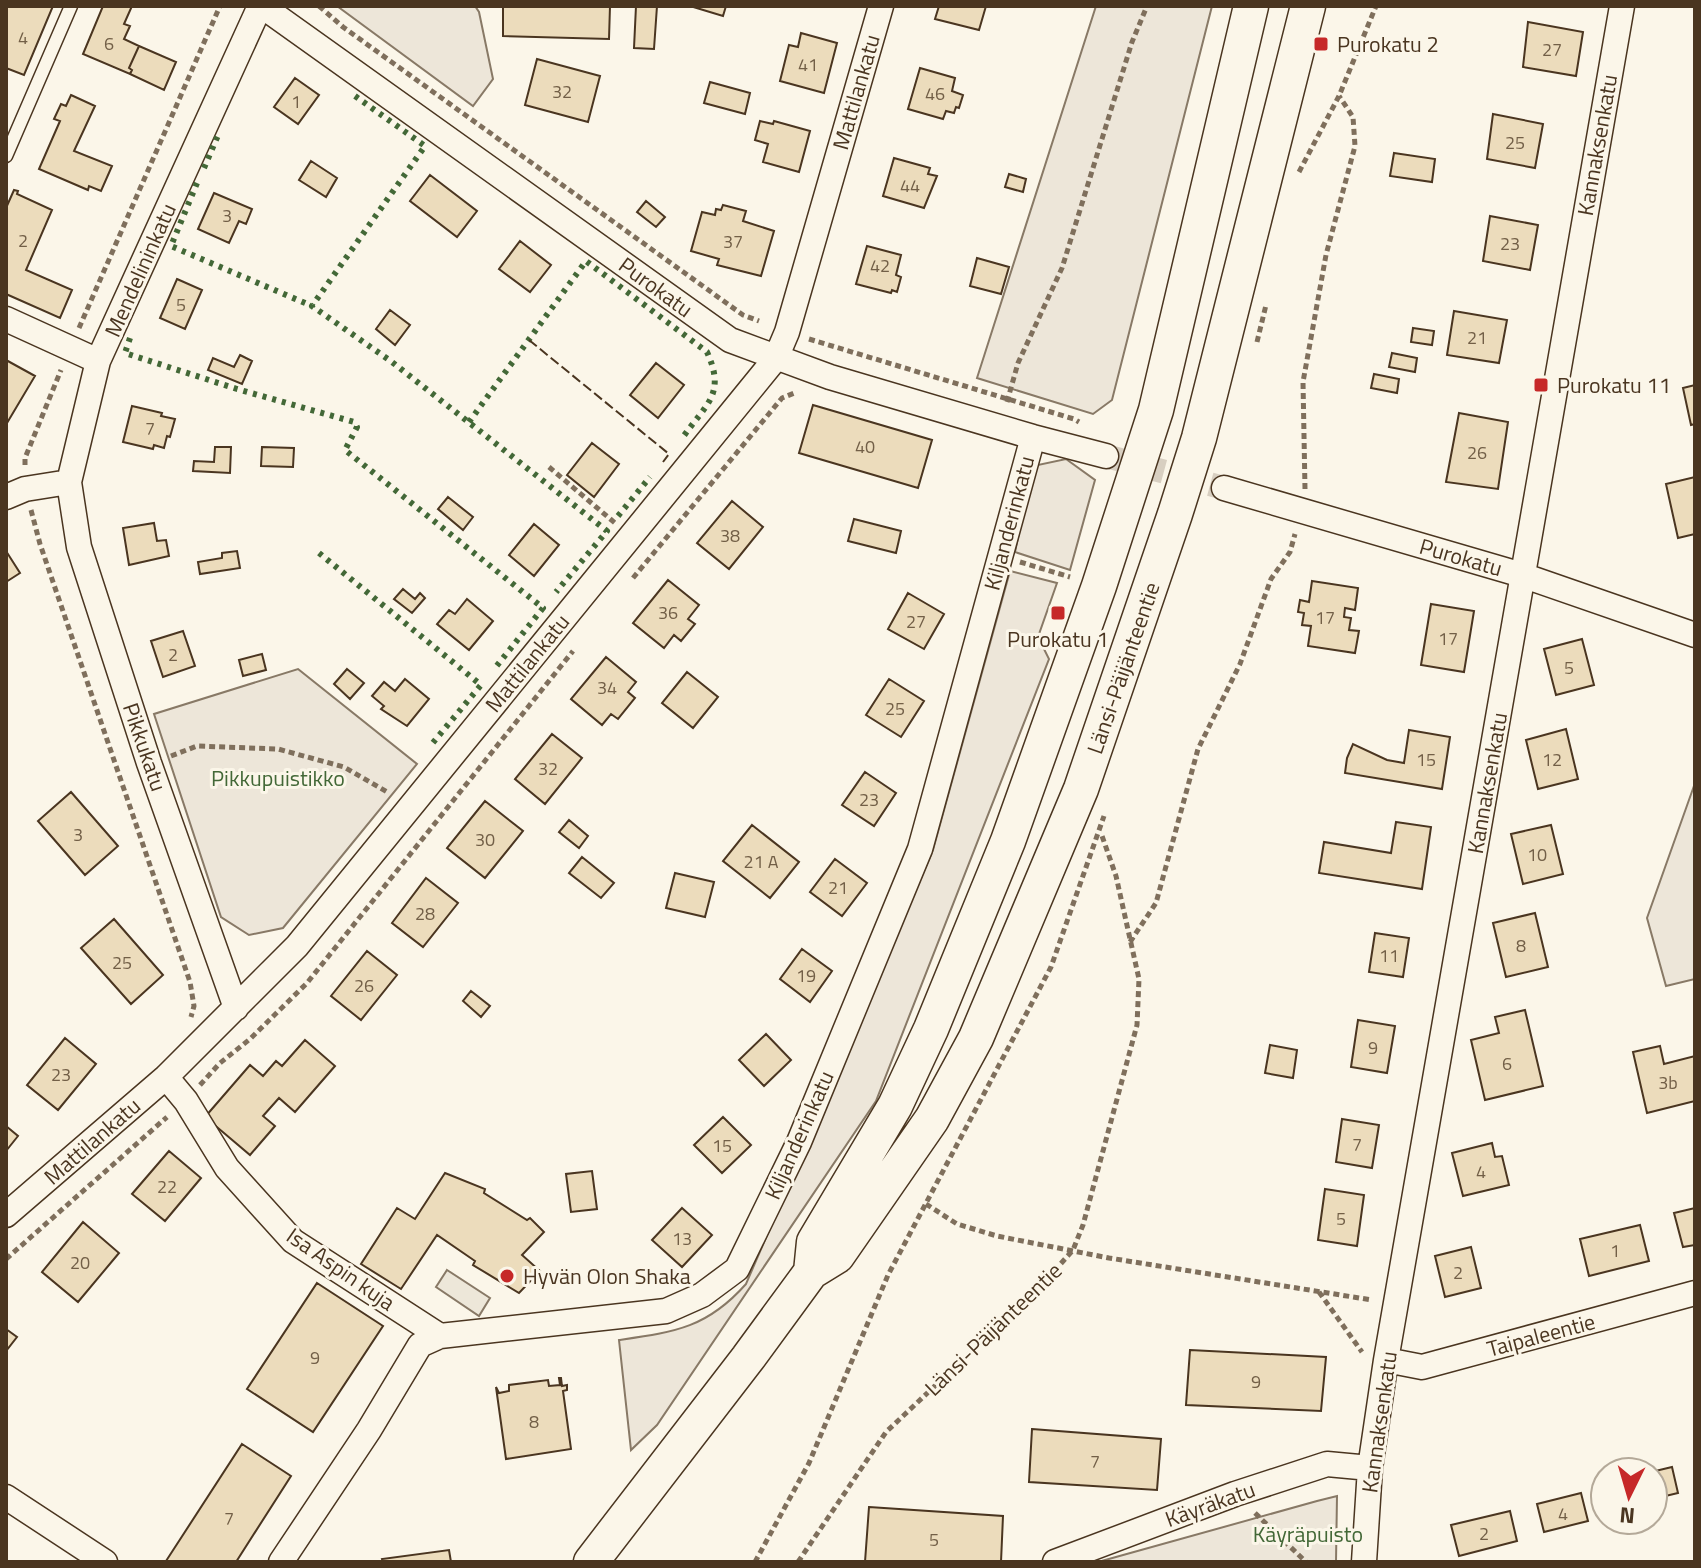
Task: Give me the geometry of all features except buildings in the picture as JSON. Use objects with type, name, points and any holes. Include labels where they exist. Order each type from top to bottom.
[{"type":"main road","name":"Länsi-Päijänteentie","points":[[591,1562],[811,1272],[837,1256],[848,1215],[931,1029],[1008,841],[1099,586],[1156,410],[1251,6]]},
{"type":"main road","name":"Länsi-Päijänteentie","points":[[848,1215],[932,1119],[976,1038],[1081,789],[1199,438],[1308,6]]},
{"type":"street","name":"Purokatu","points":[[261,6],[730,340],[812,372],[1106,456]]},
{"type":"street","name":"Mendelininkatu","points":[[69,482],[98,361],[261,6]]},
{"type":"street","name":"Mattilankatu","points":[[6,1215],[166,1077],[297,946],[776,358],[787,332],[881,6]]},
{"type":"street","name":"Kannaksenkatu","points":[[1364,1562],[1376,1358],[1397,1304],[1622,6]]},
{"type":"street","points":[[6,319],[98,361]]},
{"type":"street","name":"Kiljanderinkatu","points":[[440,1336],[666,1311],[702,1295],[737,1269],[799,1142],[920,849],[1033,437]]},
{"type":"street","points":[[16,493],[69,482]]},
{"type":"street","name":"Pikkukatu","points":[[69,482],[79,547],[149,763],[236,1008]]},
{"type":"street","name":"Purokatu","points":[[1224,488],[1522,575],[1695,635]]},
{"type":"street","name":"Isa Aspin kuja","points":[[166,1077],[186,1101],[227,1168],[293,1241],[440,1336]]},
{"type":"street","name":"Taipaleentie","points":[[1376,1358],[1422,1367],[1695,1293]]},
{"type":"street","points":[[281,1562],[369,1430],[420,1345],[440,1336]]},
{"type":"street","name":"Käyräkatu","points":[[1055,1562],[1235,1494],[1327,1464],[1370,1468]]},
{"type":"street","points":[[6,1497],[105,1562]]},
{"type":"lane","points":[[6,156],[71,6]]},
{"type":"path","points":[[220,6],[71,347],[25,458],[16,493],[40,544],[190,982],[194,1006],[188,1025],[220,1063]]},
{"type":"path","points":[[319,6],[356,36],[743,315],[787,332],[1074,419],[1085,427]]},
{"type":"path","points":[[1008,399],[1018,363],[1062,268],[1132,42],[1147,6]]},
{"type":"path","points":[[1130,942],[1156,903],[1198,749],[1240,664],[1271,579],[1290,552],[1307,470],[1303,382],[1326,255],[1355,146],[1353,117],[1339,96]]},
{"type":"path","points":[[549,467],[619,526]]},
{"type":"path","points":[[1000,556],[1070,577]]},
{"type":"path","points":[[149,763],[197,746],[278,749],[344,767],[397,798]]},
{"type":"path","name":"Länsi-Päijänteentie","points":[[798,1562],[886,1432],[1040,1287],[1073,1250],[1083,1225],[1137,1025],[1139,979],[1116,876],[1100,832],[1051,967],[926,1204]]},
{"type":"path","points":[[755,1562],[809,1463],[888,1275],[926,1204],[957,1224],[997,1236],[1397,1304]]},
{"type":"path","points":[[1319,1291],[1376,1358]]},
{"type":"path","points":[[1235,1494],[1306,1562]]},
{"type":"green space","points":[[337,6],[475,6],[479,12],[493,79],[473,106]]},
{"type":"green space","points":[[1096,6],[1212,6],[1112,400],[1093,414],[977,378]]},
{"type":"green space","points":[[1066,459],[1095,480],[1070,570],[1015,552],[1033,466]]},
{"type":"green space","points":[[1010,571],[1057,583],[1038,637],[1049,659],[876,1101],[657,1425],[631,1450],[619,1340],[689,1326],[718,1310],[746,1284],[933,850]]},
{"type":"green space","name":"Pikkupuistikko","points":[[298,669],[417,764],[283,928],[249,935],[221,917],[154,714]]},
{"type":"green space","points":[[1695,783],[1695,979],[1666,986],[1647,918]]},
{"type":"green space","name":"Käyräpuisto","points":[[1337,1496],[1336,1562],[1098,1562],[1317,1501]]},
{"type":"shaded area","points":[[447,1270],[490,1298],[479,1316],[436,1287]]},
{"type":"tunnel","points":[[1106,456],[1224,488]]},
{"type":"hedge","points":[[355,96],[425,146],[312,306],[392,362],[607,531],[556,592]]},
{"type":"hedge","points":[[204,168],[219,133]]},
{"type":"hedge","points":[[197,183],[171,246],[312,306]]},
{"type":"hedge","points":[[469,422],[586,261],[707,352],[715,378],[714,388],[706,406],[683,437]]},
{"type":"hedge","points":[[130,338],[125,353],[354,422],[357,427],[345,450],[543,608],[495,668]]},
{"type":"hedge","points":[[618,516],[650,477]]},
{"type":"hedge","points":[[319,553],[481,685],[431,745]]},
{"type":"fence","points":[[529,340],[669,454],[663,462]]},
{"type":"place","name":"Purokatu 2","points":[[1321,44]]},
{"type":"place","name":"Purokatu 11","points":[[1541,385]]},
{"type":"place","name":"Purokatu 1","points":[[1058,613]]},
{"type":"place","name":"Hyvän Olon Shaka","points":[[507,1276]]}]
